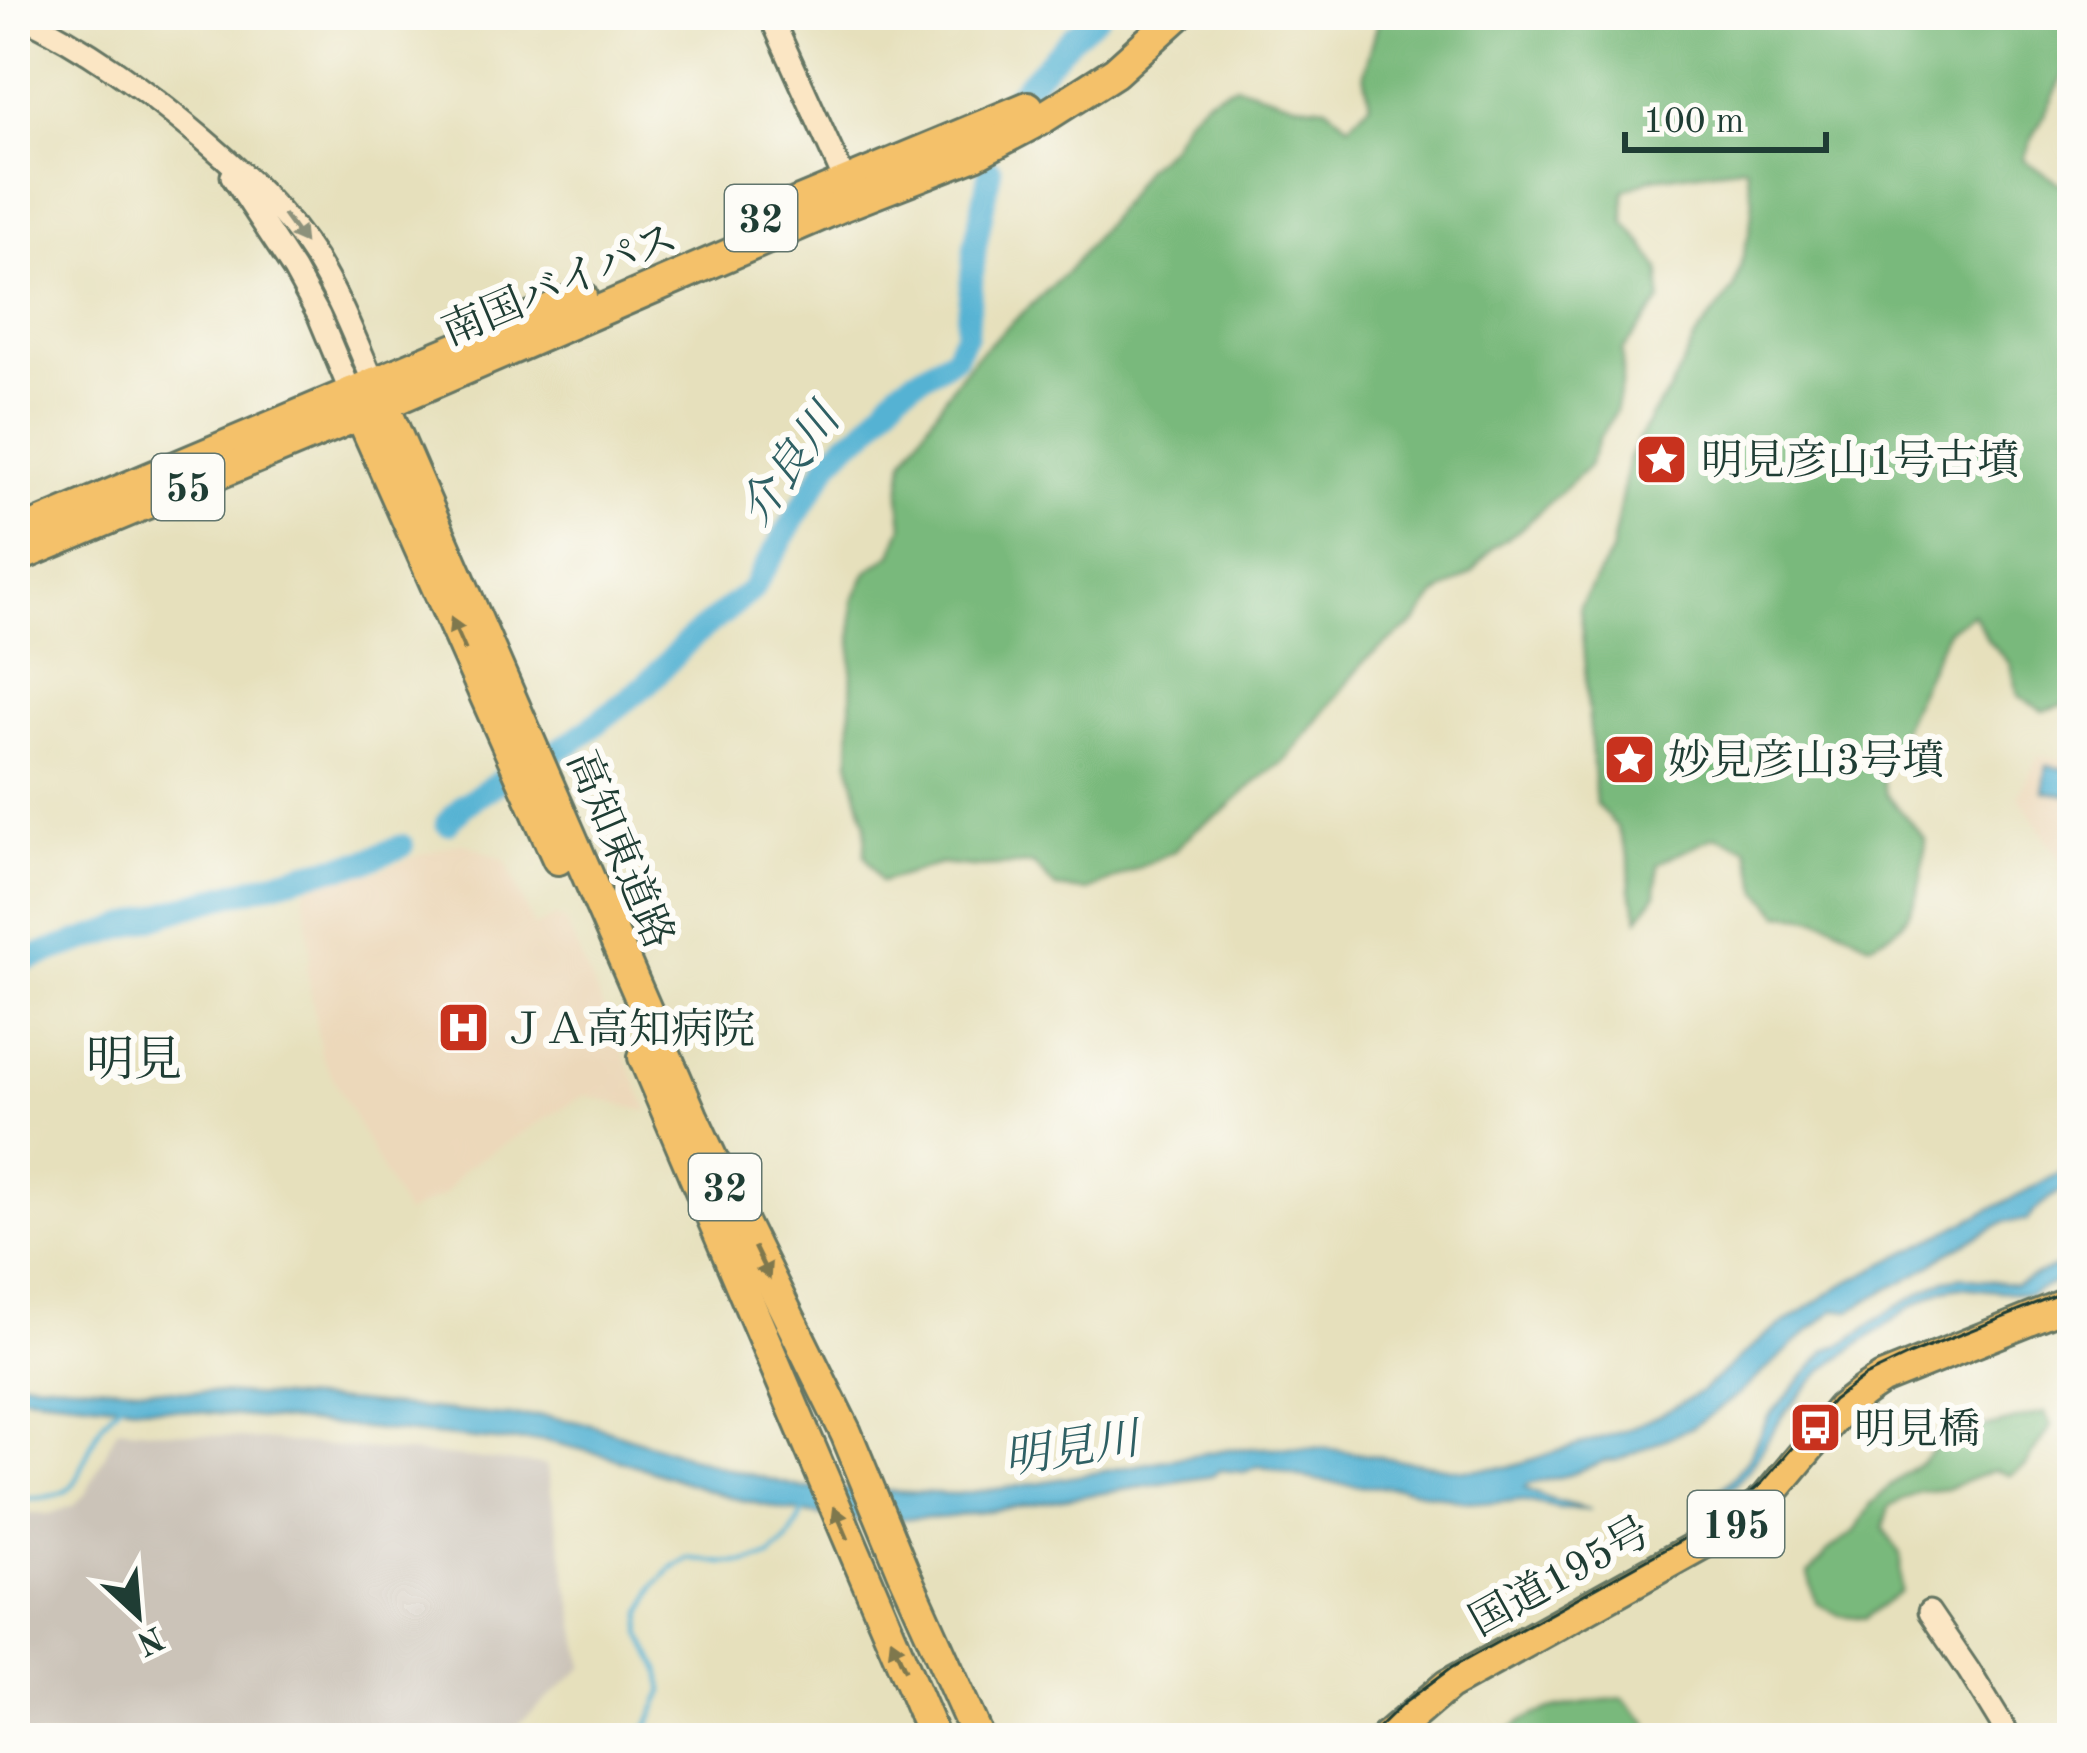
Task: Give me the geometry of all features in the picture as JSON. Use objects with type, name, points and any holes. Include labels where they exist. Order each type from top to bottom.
[{"type":"highway","name":"南国バイパス","points":[[15,558],[367,399],[844,193],[1035,104],[1154,15]]},
{"type":"highway","name":"南国バイパス","points":[[844,193],[975,154],[1041,119],[1115,72],[1178,15]]},
{"type":"highway","name":"南国バイパス","points":[[15,535],[367,399]]},
{"type":"highway","name":"高知東道路","points":[[367,399],[934,1738]]},
{"type":"highway","name":"高知東道路","points":[[367,399],[500,669],[674,1076],[846,1433],[978,1738]]},
{"type":"highway","name":"国道195号","points":[[1386,1738],[1448,1685],[1748,1516],[1841,1409],[1882,1379],[2072,1303]]},
{"type":"main road","points":[[20,15],[65,37],[143,89],[211,146],[294,270],[367,399]]},
{"type":"main road","points":[[770,15],[844,193]]},
{"type":"main road","points":[[1928,1612],[2010,1738]]},
{"type":"shaded area","points":[[2038,756],[2072,761],[2072,878],[2018,796]]},
{"type":"shaded area","name":"ＪＡ高知病院","points":[[462,842],[505,860],[534,927],[556,917],[565,921],[649,1112],[585,1095],[464,1169],[444,1195],[405,1214],[321,1055],[307,969],[311,956],[304,891],[310,885],[374,872]]},
{"type":"shaded area","points":[[118,1427],[546,1465],[584,1667],[520,1723],[513,1738],[15,1738],[15,1513],[51,1514],[74,1505],[87,1492]]},
{"type":"green space","points":[[1380,15],[2072,15],[2072,59],[2022,159],[2072,186],[2072,702],[2043,711],[2017,695],[2010,664],[1988,640],[1973,613],[1947,630],[1880,769],[1886,794],[1925,839],[1914,901],[1903,922],[1889,934],[1869,944],[1827,921],[1780,914],[1760,891],[1747,847],[1715,836],[1658,863],[1656,894],[1639,918],[1630,889],[1629,858],[1617,827],[1596,804],[1580,607],[1611,553],[1629,458],[1696,337],[1734,289],[1750,230],[1753,199],[1746,166],[1653,178],[1624,190],[1624,222],[1660,271],[1660,301],[1622,351],[1622,383],[1615,412],[1588,467],[1519,530],[1492,548],[1473,572],[1435,596],[1416,622],[1366,659],[1286,760],[1174,851],[1088,891],[1056,888],[1033,864],[940,864],[881,882],[865,855],[866,824],[850,765],[853,601],[867,572],[892,554],[903,526],[904,460],[975,357],[1067,272],[1145,168],[1170,147],[1185,119],[1207,98],[1236,85],[1295,103],[1326,106],[1349,125],[1370,103],[1364,73]]},
{"type":"green space","points":[[2044,1413],[2051,1425],[2025,1465],[2009,1475],[1994,1470],[1946,1489],[1919,1492],[1889,1507],[1883,1528],[1900,1554],[1901,1592],[1865,1618],[1839,1615],[1816,1602],[1808,1574],[1855,1531],[1871,1504],[1943,1439],[1966,1428]]},
{"type":"green space","points":[[1623,1698],[1649,1724],[1636,1738],[1501,1738],[1542,1712]]},
{"type":"water","points":[[2047,766],[2072,770],[2072,796],[2043,791]]},
{"type":"water","points":[[2072,1167],[2072,1185],[2027,1220],[2006,1221],[1850,1310],[1835,1310],[1738,1395],[1696,1425],[1618,1460],[1525,1488],[1590,1510],[1521,1500],[1464,1501],[1398,1487],[1316,1480],[1259,1466],[943,1518],[856,1520],[729,1497],[608,1456],[542,1440],[497,1441],[15,1394],[15,1380],[542,1416],[590,1424],[803,1488],[956,1494],[1228,1449],[1323,1448],[1464,1470],[1508,1467],[1623,1431],[1663,1413],[1701,1392],[1765,1336],[1837,1288]]},
{"type":"water","points":[[2072,1260],[2072,1275],[2029,1294],[1960,1287],[1911,1307],[1824,1369],[1786,1411],[1734,1486],[1702,1503],[1730,1481],[1747,1460],[1770,1415],[1827,1350],[1945,1280],[1964,1277],[2016,1284]]},
{"type":"waterway","name":"介良川","points":[[1016,96],[1098,15]]},
{"type":"waterway","name":"介良川","points":[[553,753],[646,685],[690,639],[751,591],[829,462],[865,431],[900,389],[955,356],[966,334],[975,247],[990,170]]},
{"type":"waterway","name":"介良川","points":[[447,823],[500,781]]},
{"type":"waterway","name":"介良川","points":[[15,963],[185,907],[366,861],[402,846]]},
{"type":"waterway","points":[[15,1499],[55,1495],[74,1484],[101,1425],[123,1400]]},
{"type":"waterway","points":[[625,1738],[648,1726],[664,1691],[660,1670],[641,1635],[643,1612],[654,1586],[689,1558],[722,1563],[769,1557],[787,1542],[803,1512]]},
{"type":"tram line","points":[[1368,1738],[1451,1668],[1723,1517],[1761,1484],[1833,1400],[1865,1376],[2072,1290]]},
{"type":"place","name":"明見彦山1号古墳","points":[[1662,459]]},
{"type":"place","name":"妙見彦山3号墳","points":[[1629,759]]},
{"type":"place","name":"ＪＡ高知病院","points":[[464,1028]]},
{"type":"place","name":"明見橋","points":[[1815,1428]]},
{"type":"district","name":"明見","points":[[134,1058]]},
{"type":"water label","name":"明見川","points":[[1071,1447]]}]
